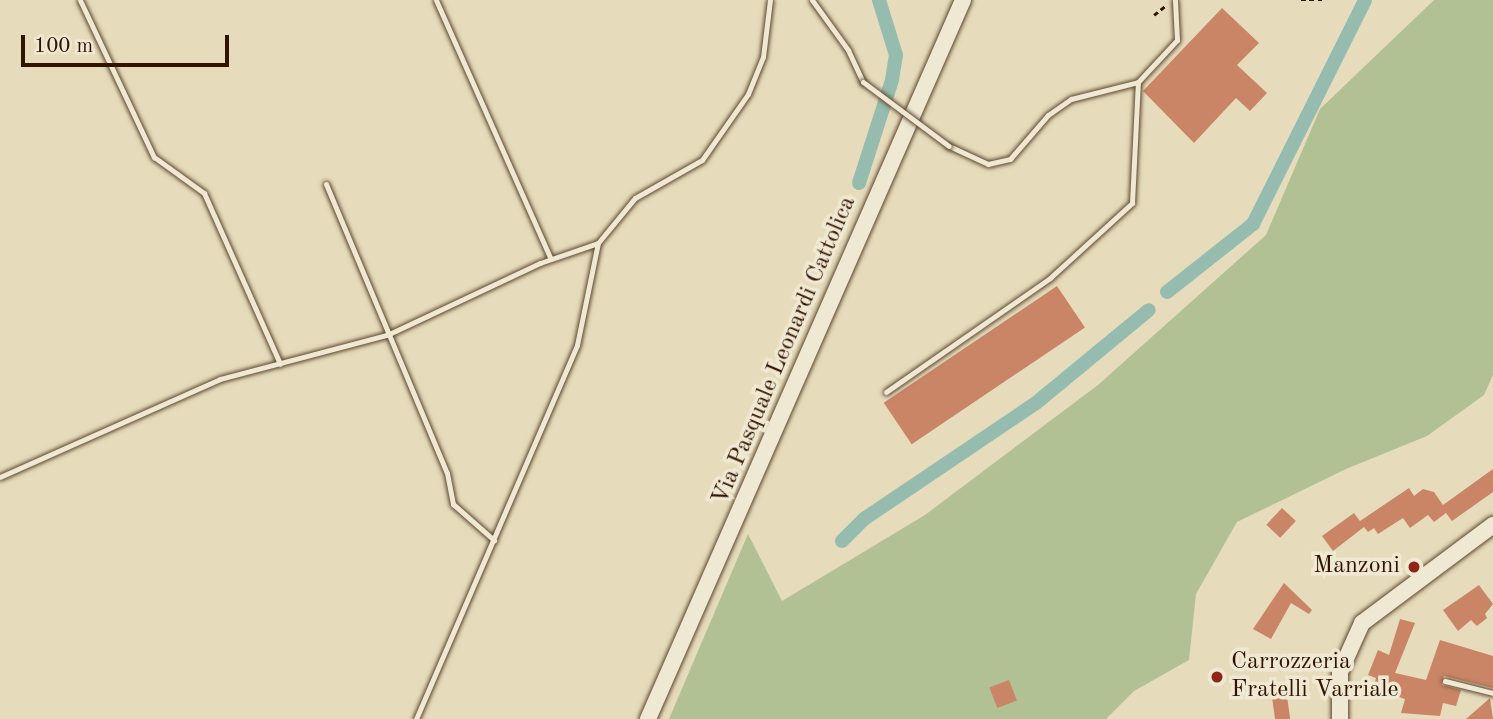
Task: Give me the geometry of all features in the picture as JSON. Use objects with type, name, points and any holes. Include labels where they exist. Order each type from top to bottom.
[{"type":"street","name":"Via Pasquale Leonardi Cattolica","points":[[648,719],[963,0]]},
{"type":"street","points":[[1340,719],[1340,672],[1362,623],[1493,525]]},
{"type":"lane","points":[[80,0],[153,157],[204,193],[280,364]]},
{"type":"lane","points":[[436,0],[551,259]]},
{"type":"lane","points":[[416,719],[577,345],[598,243],[635,198],[702,160],[748,94],[764,57],[770,0]]},
{"type":"lane","points":[[812,0],[848,50],[863,82],[949,146],[988,164],[1010,159],[1048,115],[1071,99],[1138,82],[1177,40],[1174,0]]},
{"type":"lane","points":[[887,392],[1050,278],[1132,203],[1138,82]]},
{"type":"lane","points":[[326,184],[447,473],[453,504],[494,540]]},
{"type":"lane","points":[[0,477],[220,379],[387,335],[551,259],[598,243]]},
{"type":"lane","points":[[1444,681],[1493,693]]},
{"type":"path","points":[[1154,15],[1174,0]]},
{"type":"path","points":[[1301,0],[1322,0]]},
{"type":"green space","points":[[1434,0],[1493,0],[1493,375],[1484,395],[1427,436],[1346,469],[1237,522],[1196,594],[1189,660],[1134,691],[1106,719],[669,719],[748,534],[782,601],[925,515],[1098,385],[1266,235],[1320,109]]},
{"type":"building","points":[[1222,8],[1259,43],[1237,65],[1267,93],[1250,111],[1236,98],[1194,143],[1143,91]]},
{"type":"building","points":[[1057,286],[1085,327],[912,444],[884,403]]},
{"type":"building","points":[[1493,469],[1493,492],[1452,521],[1446,513],[1434,522],[1428,515],[1410,528],[1403,518],[1378,534],[1374,528],[1368,532],[1364,527],[1333,551],[1322,536],[1354,513],[1360,521],[1409,488],[1414,496],[1423,489],[1434,492],[1443,505]]},
{"type":"building","points":[[1282,508],[1296,521],[1280,538],[1266,525]]},
{"type":"building","points":[[1284,583],[1312,610],[1309,614],[1291,603],[1271,639],[1253,629]]},
{"type":"building","points":[[1479,585],[1493,604],[1485,614],[1487,618],[1477,626],[1471,620],[1458,631],[1443,610]]},
{"type":"building","points":[[1400,619],[1415,623],[1395,673],[1426,680],[1440,640],[1493,656],[1493,688],[1444,676],[1442,685],[1461,690],[1456,706],[1443,703],[1440,716],[1401,713],[1405,699],[1373,688],[1376,678],[1368,675],[1378,650],[1389,655]]},
{"type":"building","points":[[1009,680],[1017,701],[997,708],[989,688]]},
{"type":"building","points":[[1286,689],[1290,719],[1275,719],[1271,691]]},
{"type":"building","points":[[1490,698],[1493,719],[1466,719]]},
{"type":"waterway","points":[[859,183],[892,80],[896,55],[879,0]]},
{"type":"waterway","points":[[1167,292],[1253,224],[1365,0]]},
{"type":"waterway","points":[[842,541],[864,519],[1036,403],[1149,310]]},
{"type":"place","name":"Manzoni","points":[[1414,567]]},
{"type":"place","name":"Carrozzeria Fratelli Varriale","points":[[1217,677]]}]
